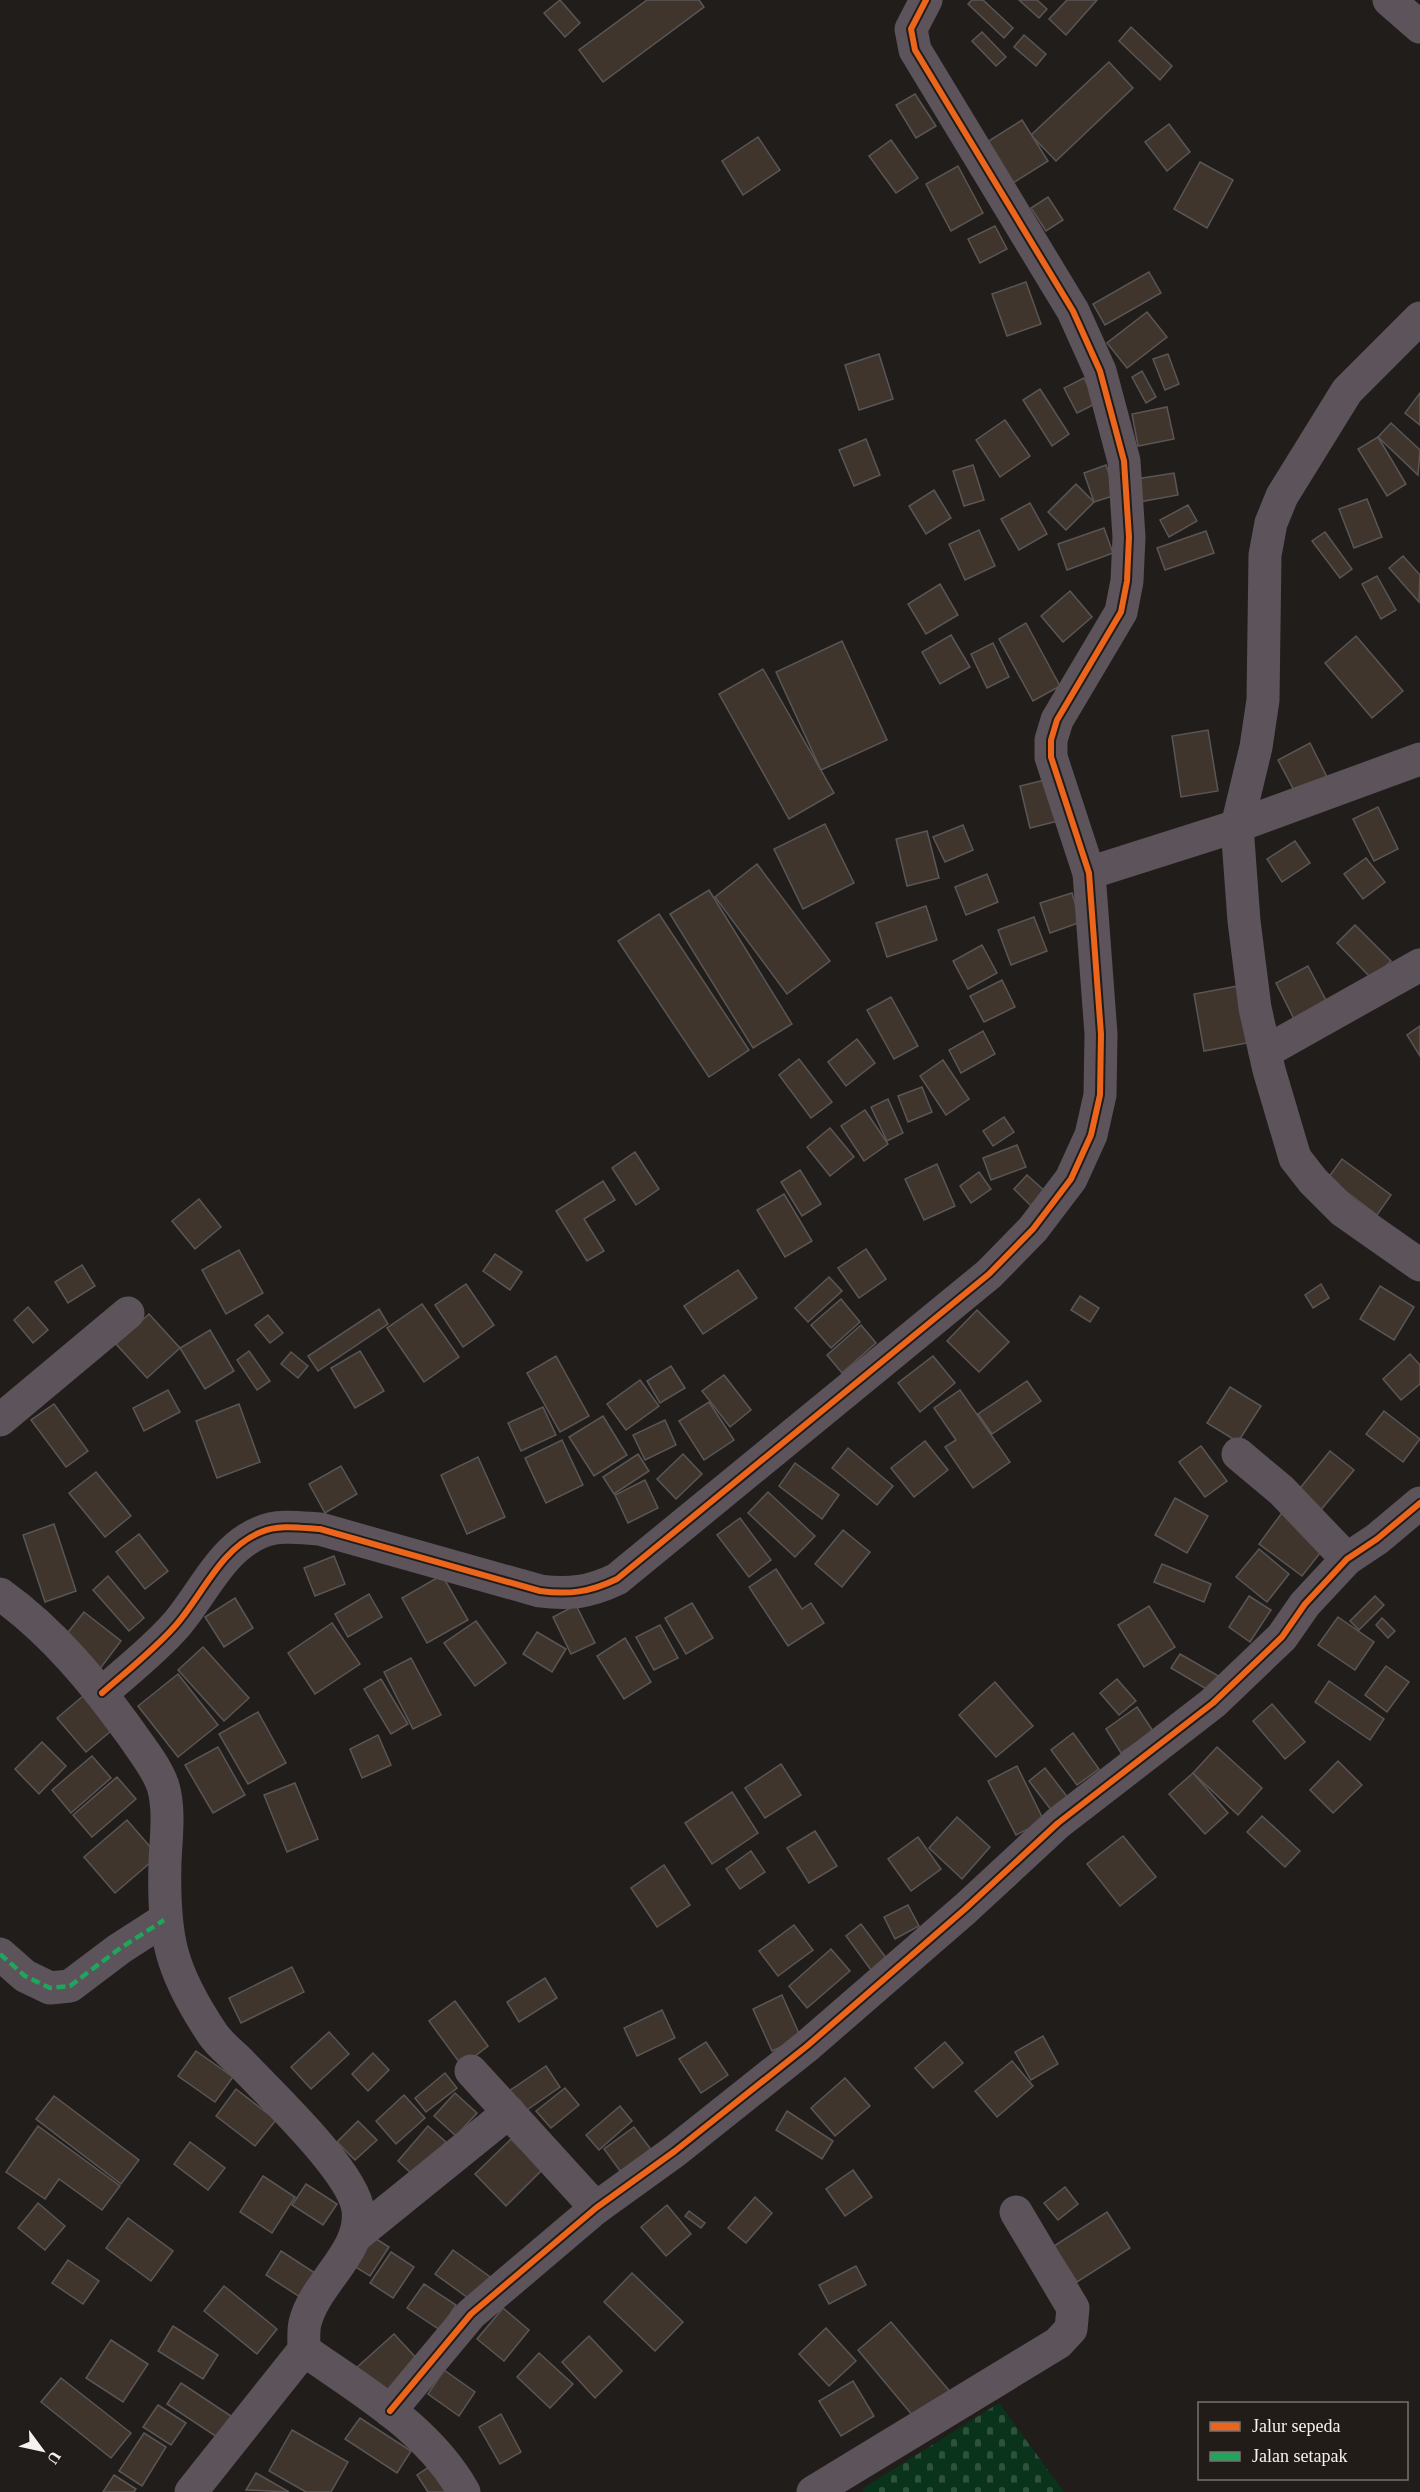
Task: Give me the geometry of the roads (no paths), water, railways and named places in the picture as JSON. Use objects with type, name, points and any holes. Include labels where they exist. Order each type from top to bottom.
[{"type":"street","points":[[102,1693],[159,1643],[240,1543],[263,1531],[287,1527],[320,1529],[540,1591],[573,1594],[603,1586],[631,1569],[989,1274],[1033,1229],[1071,1179],[1091,1135],[1100,1095],[1101,1034],[1089,873],[1051,757],[1051,740],[1057,720],[1121,612],[1129,537],[1124,461],[1100,371],[1077,319],[915,50],[911,29],[926,0]]},
{"type":"street","points":[[1389,0],[1420,27]]},
{"type":"street","points":[[1420,318],[1347,391],[1282,496],[1271,524],[1265,555],[1263,700],[1256,747],[1237,826],[1244,921],[1255,1008],[1295,1158],[1313,1181],[1343,1211],[1420,1265]]},
{"type":"street","points":[[1089,873],[1237,826],[1420,759]]},
{"type":"street","points":[[1265,1052],[1420,965]]},
{"type":"street","points":[[0,1420],[128,1313]]},
{"type":"street","points":[[1238,1454],[1281,1490],[1347,1559]]},
{"type":"street","points":[[390,2411],[471,2314],[596,2208],[675,2151],[807,2046],[965,1909],[1058,1823],[1213,1703],[1282,1638],[1305,1604],[1347,1559],[1377,1539],[1420,1503]]},
{"type":"street","points":[[0,1593],[48,1633],[102,1693],[150,1761],[163,1785],[167,1810],[164,1920],[168,1946],[185,1989],[213,2035],[289,2113],[350,2188],[358,2209],[356,2236]]},
{"type":"street","points":[[0,1954],[25,1976],[50,1988],[70,1986],[119,1949],[164,1920]]},
{"type":"street","points":[[471,2071],[596,2208]]},
{"type":"street","points":[[192,2492],[304,2350],[305,2323],[316,2297],[356,2236],[509,2112]]},
{"type":"street","points":[[813,2492],[1058,2343],[1071,2329],[1073,2308],[1016,2212]]},
{"type":"street","points":[[304,2350],[390,2411],[436,2450],[464,2492]]}]
